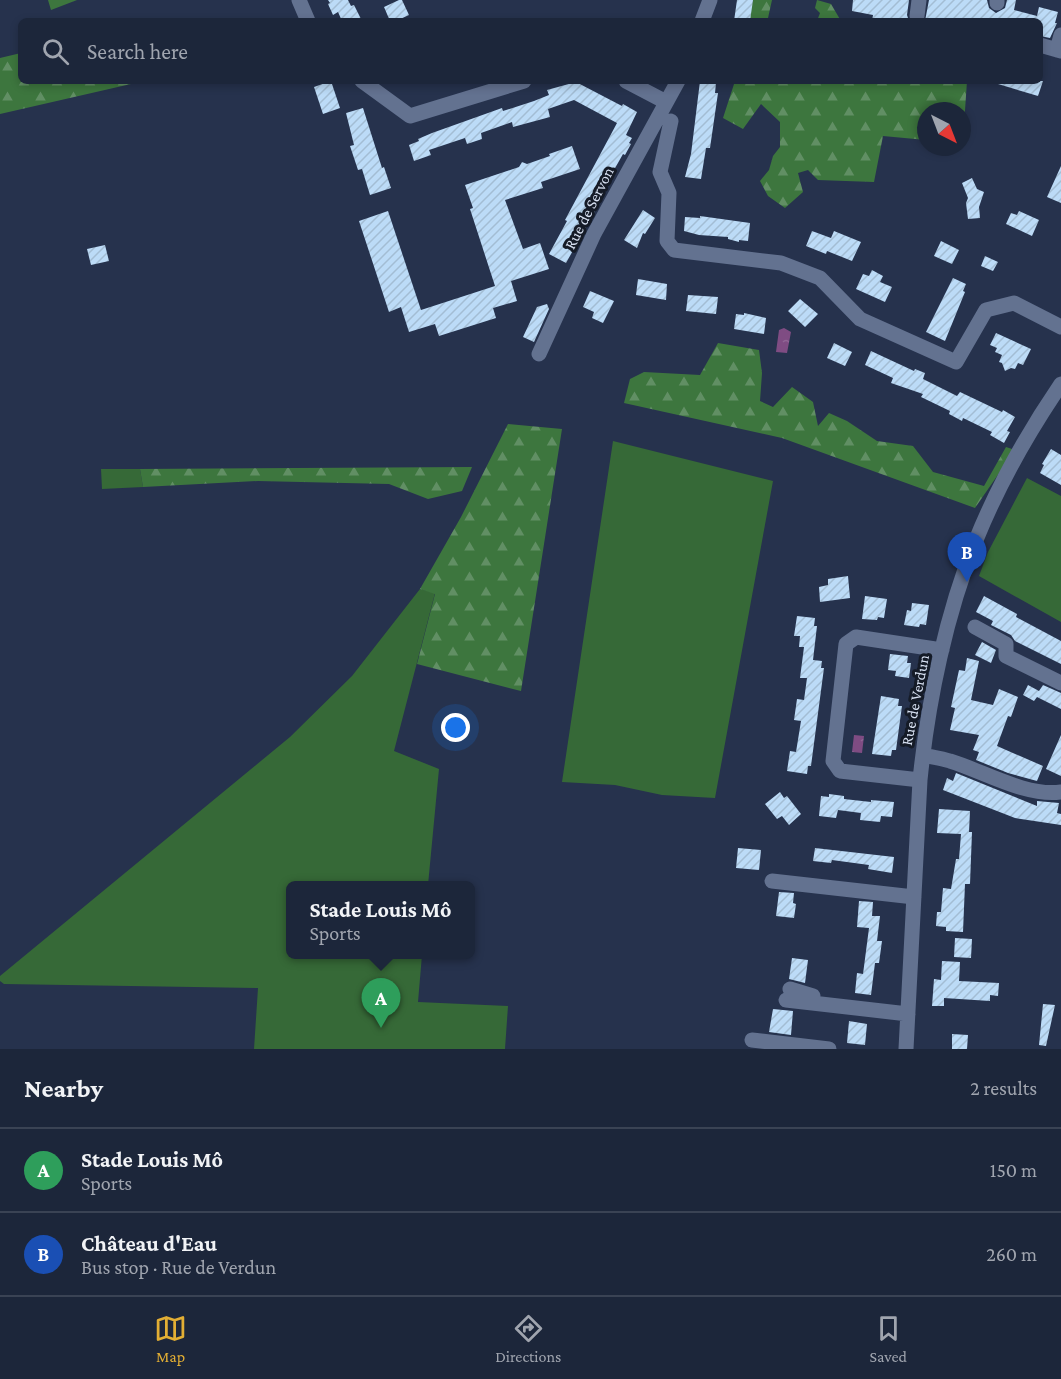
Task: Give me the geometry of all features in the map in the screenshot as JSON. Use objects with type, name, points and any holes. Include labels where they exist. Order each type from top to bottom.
[{"type":"street","points":[[299,0],[307,18]]},
{"type":"street","points":[[703,18],[710,0]]},
{"type":"street","points":[[917,16],[919,0]]},
{"type":"street","points":[[1043,45],[1060,45]]},
{"type":"street","points":[[366,84],[410,116],[514,84]]},
{"type":"street","points":[[632,84],[666,102]]},
{"type":"street","name":"Rue de Servon","points":[[539,354],[594,234],[676,84]]},
{"type":"street","points":[[671,121],[660,172],[669,193],[666,242],[674,250],[781,263],[820,278],[860,319],[956,362],[986,310],[1014,303],[1061,327]]},
{"type":"street","name":"Rue de Verdun","points":[[906,1049],[922,755],[942,650],[966,565],[987,514],[1045,407],[1061,384]]},
{"type":"street","points":[[975,627],[1006,645],[1006,656],[1061,683]]},
{"type":"street","points":[[920,780],[840,771],[833,761],[846,644],[856,637],[942,650]]},
{"type":"street","points":[[922,755],[949,760],[1032,790],[1053,794],[1061,792]]},
{"type":"street","points":[[796,876],[914,894]]},
{"type":"street","points":[[772,881],[914,894]]},
{"type":"street","points":[[788,995],[808,995],[908,1010]]},
{"type":"street","points":[[752,1040],[830,1049]]},
{"type":"green space","points":[[48,0],[77,0],[51,10]]},
{"type":"green space","points":[[753,0],[772,0],[768,18],[748,18]]},
{"type":"green space","points":[[817,0],[831,4],[839,18],[818,18],[820,13],[815,8]]},
{"type":"green space","points":[[18,54],[18,84],[131,84],[0,114],[0,58]]},
{"type":"green space","points":[[734,84],[967,84],[966,102],[917,102],[917,139],[883,136],[874,182],[818,180],[808,170],[798,173],[803,192],[785,208],[768,196],[760,181],[769,170],[773,156],[780,147],[780,122],[761,104],[743,129],[723,118]]},
{"type":"green space","points":[[718,343],[759,350],[762,373],[760,401],[773,407],[792,387],[813,402],[818,426],[829,413],[847,421],[877,441],[913,446],[933,472],[984,486],[1006,447],[1015,450],[975,508],[782,438],[624,403],[630,379],[644,372],[700,375]]},
{"type":"green space","points":[[508,424],[562,429],[521,691],[417,664],[435,594],[420,589],[461,517]]},
{"type":"green space","points":[[613,441],[773,481],[715,798],[662,795],[615,785],[562,782]]},
{"type":"green space","points":[[472,467],[462,491],[428,499],[389,484],[258,481],[143,487],[140,469]]},
{"type":"green space","points":[[101,469],[140,469],[143,487],[102,489]]},
{"type":"green space","points":[[1027,478],[1061,496],[1061,622],[979,576],[988,552]]},
{"type":"green space","points":[[420,589],[435,593],[394,751],[439,769],[428,881],[286,881],[286,959],[422,959],[418,1002],[508,1006],[505,1049],[254,1049],[258,988],[4,984],[0,981],[0,976],[290,737],[352,676]]},
{"type":"water","points":[[784,328],[791,332],[787,353],[776,352],[779,330]]},
{"type":"water","points":[[854,735],[864,736],[862,753],[852,752]]},
{"type":"building","points":[[328,0],[348,0],[351,6],[354,5],[360,18],[341,18],[338,12],[333,15],[328,4],[330,3]]},
{"type":"building","points":[[402,0],[409,15],[402,18],[389,18],[384,7]]},
{"type":"building","points":[[737,0],[753,0],[750,18],[734,18]]},
{"type":"building","points":[[853,0],[909,0],[908,18],[872,18],[873,15],[852,11]]},
{"type":"building","points":[[929,0],[987,0],[989,8],[996,13],[1005,8],[1007,0],[1016,0],[1014,10],[1037,16],[1039,7],[1058,12],[1055,23],[1057,23],[1050,38],[1043,37],[1043,18],[926,18]]},
{"type":"building","points":[[332,84],[340,108],[323,114],[314,87]]},
{"type":"building","points":[[569,84],[580,84],[637,112],[626,135],[632,138],[629,143],[631,144],[605,186],[597,203],[599,204],[566,263],[549,254],[617,123],[574,100],[548,109],[550,117],[513,127],[512,122],[481,133],[482,139],[467,144],[465,138],[429,150],[431,155],[414,161],[409,145],[432,133],[502,108],[503,111],[534,101],[549,95],[547,90]]},
{"type":"building","points":[[700,84],[716,84],[715,93],[718,93],[710,148],[706,148],[701,179],[685,177],[691,154]]},
{"type":"building","points":[[998,84],[1042,84],[1038,96]]},
{"type":"building","points":[[363,108],[382,168],[384,167],[391,188],[370,195],[362,169],[358,170],[350,146],[354,145],[346,113]]},
{"type":"building","points":[[572,146],[580,169],[541,182],[543,188],[505,200],[523,249],[540,243],[549,269],[511,281],[517,301],[493,308],[496,318],[439,336],[435,324],[409,332],[401,307],[389,312],[359,221],[388,211],[421,310],[495,286],[470,209],[473,208],[465,185],[519,167],[522,162],[527,164]]},
{"type":"building","points":[[1061,166],[1061,203],[1047,197]]},
{"type":"building","points":[[972,178],[977,189],[984,192],[979,207],[980,218],[968,219],[966,203],[968,198],[962,183]]},
{"type":"building","points":[[643,210],[655,218],[645,234],[643,233],[637,248],[624,240]]},
{"type":"building","points":[[1019,211],[1039,220],[1032,236],[1006,224],[1011,213],[1017,215]]},
{"type":"building","points":[[700,216],[750,223],[748,241],[739,240],[739,242],[728,239],[728,237],[699,235],[684,231],[685,217],[700,218]]},
{"type":"building","points":[[812,231],[831,238],[834,231],[861,242],[852,261],[806,246]]},
{"type":"building","points":[[941,241],[959,250],[952,264],[934,256]]},
{"type":"building","points":[[105,245],[109,261],[91,265],[87,249]]},
{"type":"building","points":[[985,256],[998,262],[993,271],[981,266]]},
{"type":"building","points":[[872,270],[883,276],[880,282],[892,287],[885,302],[856,289],[863,274],[869,276]]},
{"type":"building","points":[[953,278],[966,284],[963,291],[965,292],[945,341],[926,332]]},
{"type":"building","points":[[638,279],[667,284],[666,300],[636,295]]},
{"type":"building","points":[[590,291],[614,301],[603,323],[592,318],[594,312],[583,307]]},
{"type":"building","points":[[688,295],[718,297],[716,314],[686,311]]},
{"type":"building","points":[[800,299],[818,314],[805,327],[788,311]]},
{"type":"building","points":[[547,304],[549,309],[534,342],[523,337],[537,307]]},
{"type":"building","points":[[744,313],[766,318],[764,334],[734,329],[736,314],[744,315]]},
{"type":"building","points":[[996,333],[1031,349],[1023,365],[1018,363],[1015,369],[1005,371],[1002,363],[999,362],[1002,355],[995,352],[997,348],[990,345]]},
{"type":"building","points":[[834,343],[852,352],[845,366],[827,358]]},
{"type":"building","points":[[871,351],[914,371],[915,369],[925,373],[923,379],[957,396],[960,392],[1015,417],[1007,431],[1010,432],[1004,443],[990,435],[992,432],[949,414],[950,411],[921,397],[923,394],[891,383],[893,378],[865,365]]},
{"type":"building","points":[[1051,449],[1061,455],[1061,485],[1040,473],[1044,465],[1042,464]]},
{"type":"building","points":[[848,576],[850,598],[820,602],[819,587],[828,585],[828,579]]},
{"type":"building","points":[[865,596],[887,599],[884,618],[862,619]]},
{"type":"building","points":[[984,596],[1017,614],[1016,617],[1061,641],[1061,664],[1015,641],[1011,635],[991,625],[993,621],[976,612]]},
{"type":"building","points":[[912,603],[929,605],[926,625],[920,624],[919,627],[904,625],[907,610],[911,611]]},
{"type":"building","points":[[797,616],[815,618],[814,626],[817,626],[813,660],[822,661],[821,668],[824,668],[811,766],[808,766],[807,774],[787,771],[790,751],[796,752],[801,721],[794,720],[797,699],[804,700],[807,678],[800,678],[804,647],[799,647],[800,636],[794,636]]},
{"type":"building","points":[[982,642],[996,650],[991,663],[975,655]]},
{"type":"building","points":[[890,654],[908,656],[907,663],[911,663],[909,678],[895,676],[896,671],[888,670]]},
{"type":"building","points":[[967,658],[979,661],[971,700],[993,705],[999,689],[1018,697],[997,746],[1043,766],[1037,781],[1008,773],[976,760],[979,752],[973,750],[979,735],[950,730],[955,708],[951,707],[959,670],[965,671]]},
{"type":"building","points":[[1028,685],[1039,691],[1043,685],[1061,693],[1061,709],[1037,697],[1034,701],[1023,695]]},
{"type":"building","points":[[881,696],[899,699],[898,706],[902,706],[896,750],[892,750],[891,756],[872,754]]},
{"type":"building","points":[[1061,735],[1061,776],[1046,769]]},
{"type":"building","points":[[956,773],[1037,806],[1037,801],[1059,803],[1057,813],[1061,814],[1061,825],[1015,818],[943,790],[947,778],[953,781]]},
{"type":"building","points":[[780,792],[784,798],[787,796],[801,814],[789,825],[782,816],[777,819],[765,804]]},
{"type":"building","points":[[829,794],[844,796],[844,799],[894,802],[892,817],[881,816],[880,822],[860,820],[861,813],[838,810],[836,818],[819,816],[821,796],[829,797]]},
{"type":"building","points":[[939,809],[970,811],[969,832],[972,832],[970,884],[965,884],[963,932],[946,931],[946,927],[936,926],[937,912],[941,912],[943,888],[951,889],[956,859],[959,859],[961,834],[937,833]]},
{"type":"building","points":[[738,848],[761,850],[759,870],[736,868]]},
{"type":"building","points":[[815,848],[894,857],[892,873],[868,869],[869,865],[832,860],[831,863],[813,861]]},
{"type":"building","points":[[779,892],[794,893],[793,903],[796,904],[794,918],[776,916]]},
{"type":"building","points":[[859,901],[873,902],[872,916],[880,916],[877,941],[882,941],[879,963],[875,963],[871,995],[855,993],[857,973],[863,974],[869,928],[857,927]]},
{"type":"building","points":[[955,938],[972,939],[971,958],[954,957]]},
{"type":"building","points":[[792,958],[808,960],[805,983],[789,979]]},
{"type":"building","points":[[942,961],[960,962],[959,981],[999,983],[998,996],[990,995],[990,1001],[944,998],[944,1006],[932,1006],[934,979],[941,980]]},
{"type":"building","points":[[1043,1004],[1055,1005],[1046,1046],[1039,1045]]},
{"type":"building","points":[[773,1009],[793,1011],[791,1035],[769,1032]]},
{"type":"building","points":[[849,1021],[867,1024],[865,1045],[847,1043]]},
{"type":"building","points":[[952,1034],[968,1035],[967,1049],[952,1049]]},
{"type":"place","name":"Château d'Eau","points":[[967,582]]},
{"type":"place","name":"Stade Louis Mô","points":[[381,1028]]}]
